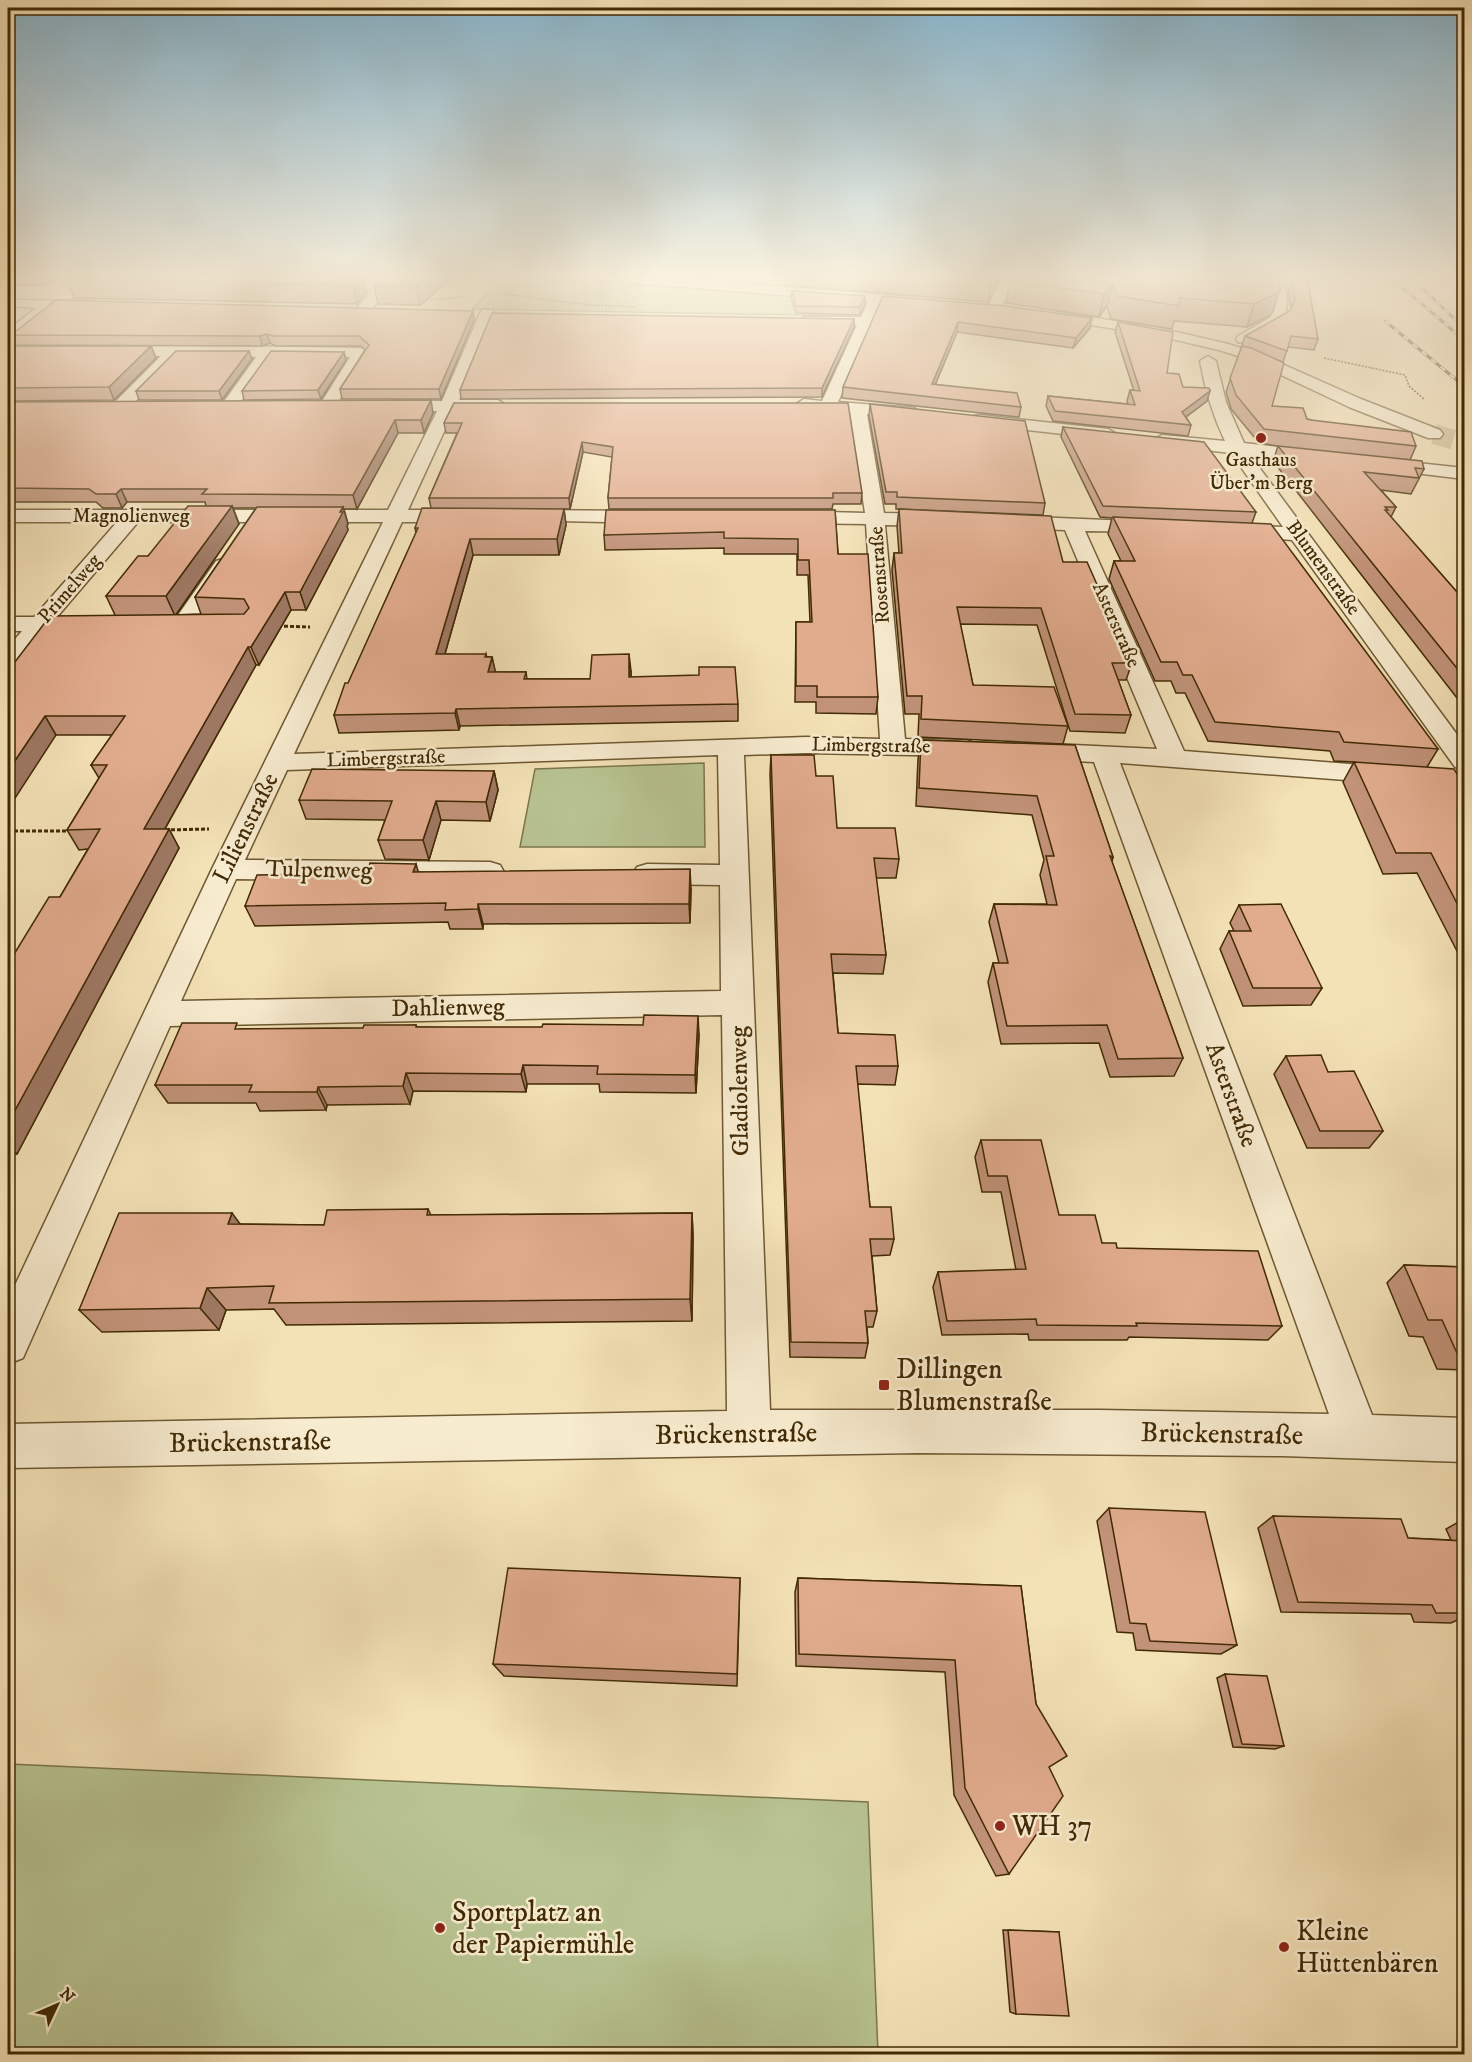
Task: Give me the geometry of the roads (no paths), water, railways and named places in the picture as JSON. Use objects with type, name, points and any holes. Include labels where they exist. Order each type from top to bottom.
[{"type":"street","points":[[119,408],[154,372]]},
{"type":"street","points":[[228,407],[252,372]]},
{"type":"street","points":[[327,406],[348,372]]},
{"type":"street","name":"Lilienstraße","points":[[8,1344],[226,869],[463,372]]},
{"type":"street","points":[[829,405],[843,372]]},
{"type":"street","name":"Blumenstraße","points":[[1209,372],[1211,386],[1236,448],[1464,761]]},
{"type":"street","points":[[1288,372],[1355,403],[1434,434]]},
{"type":"street","points":[[783,403],[858,407],[928,415]]},
{"type":"street","points":[[371,406],[520,405]]},
{"type":"street","points":[[305,407],[349,406]]},
{"type":"street","points":[[206,407],[250,407]]},
{"type":"street","name":"Rosenstraße","points":[[858,407],[875,517],[893,745]]},
{"type":"street","points":[[97,408],[141,408]]},
{"type":"street","points":[[964,418],[1341,460]]},
{"type":"street","points":[[1364,462],[1464,474]]},
{"type":"street","name":"Magnolienweg","points":[[8,517],[676,517]]},
{"type":"street","name":"Primelweg","points":[[8,661],[132,517]]},
{"type":"street","points":[[182,625],[256,517]]},
{"type":"street","points":[[770,517],[957,520]]},
{"type":"street","points":[[991,521],[1179,529]]},
{"type":"street","name":"Asterstraße","points":[[1072,524],[1174,758]]},
{"type":"street","points":[[1215,530],[1298,534]]},
{"type":"street","points":[[8,624],[111,624]]},
{"type":"street","points":[[158,624],[212,625]]},
{"type":"street","name":"Limbergstraße","points":[[277,762],[893,745],[1174,758],[1464,781]]},
{"type":"street","name":"Gladiolenweg","points":[[731,748],[749,1433]]},
{"type":"street","name":"Asterstraße","points":[[1104,755],[1358,1436]]},
{"type":"street","name":"Tulpenweg","points":[[226,869],[522,873]]},
{"type":"street","points":[[617,874],[735,875]]},
{"type":"street","name":"Dahlienweg","points":[[159,1014],[738,1003]]},
{"type":"street","name":"Brückenstraße","points":[[8,1446],[749,1433],[1098,1432],[1464,1440]]},
{"type":"tunnel","points":[[1434,434],[1464,443]]},
{"type":"railway","points":[[1447,372],[1464,386]]},
{"type":"place","name":"Gasthaus Über'm Berg","points":[[1261,438]]},
{"type":"place","name":"Dillingen Blumenstraße","points":[[884,1385]]},
{"type":"place","name":"WH 37","points":[[1000,1826]]},
{"type":"place","name":"Sportplatz an der Papiermühle","points":[[440,1928]]},
{"type":"place","name":"Kleine Hüttenbären","points":[[1284,1947]]}]
